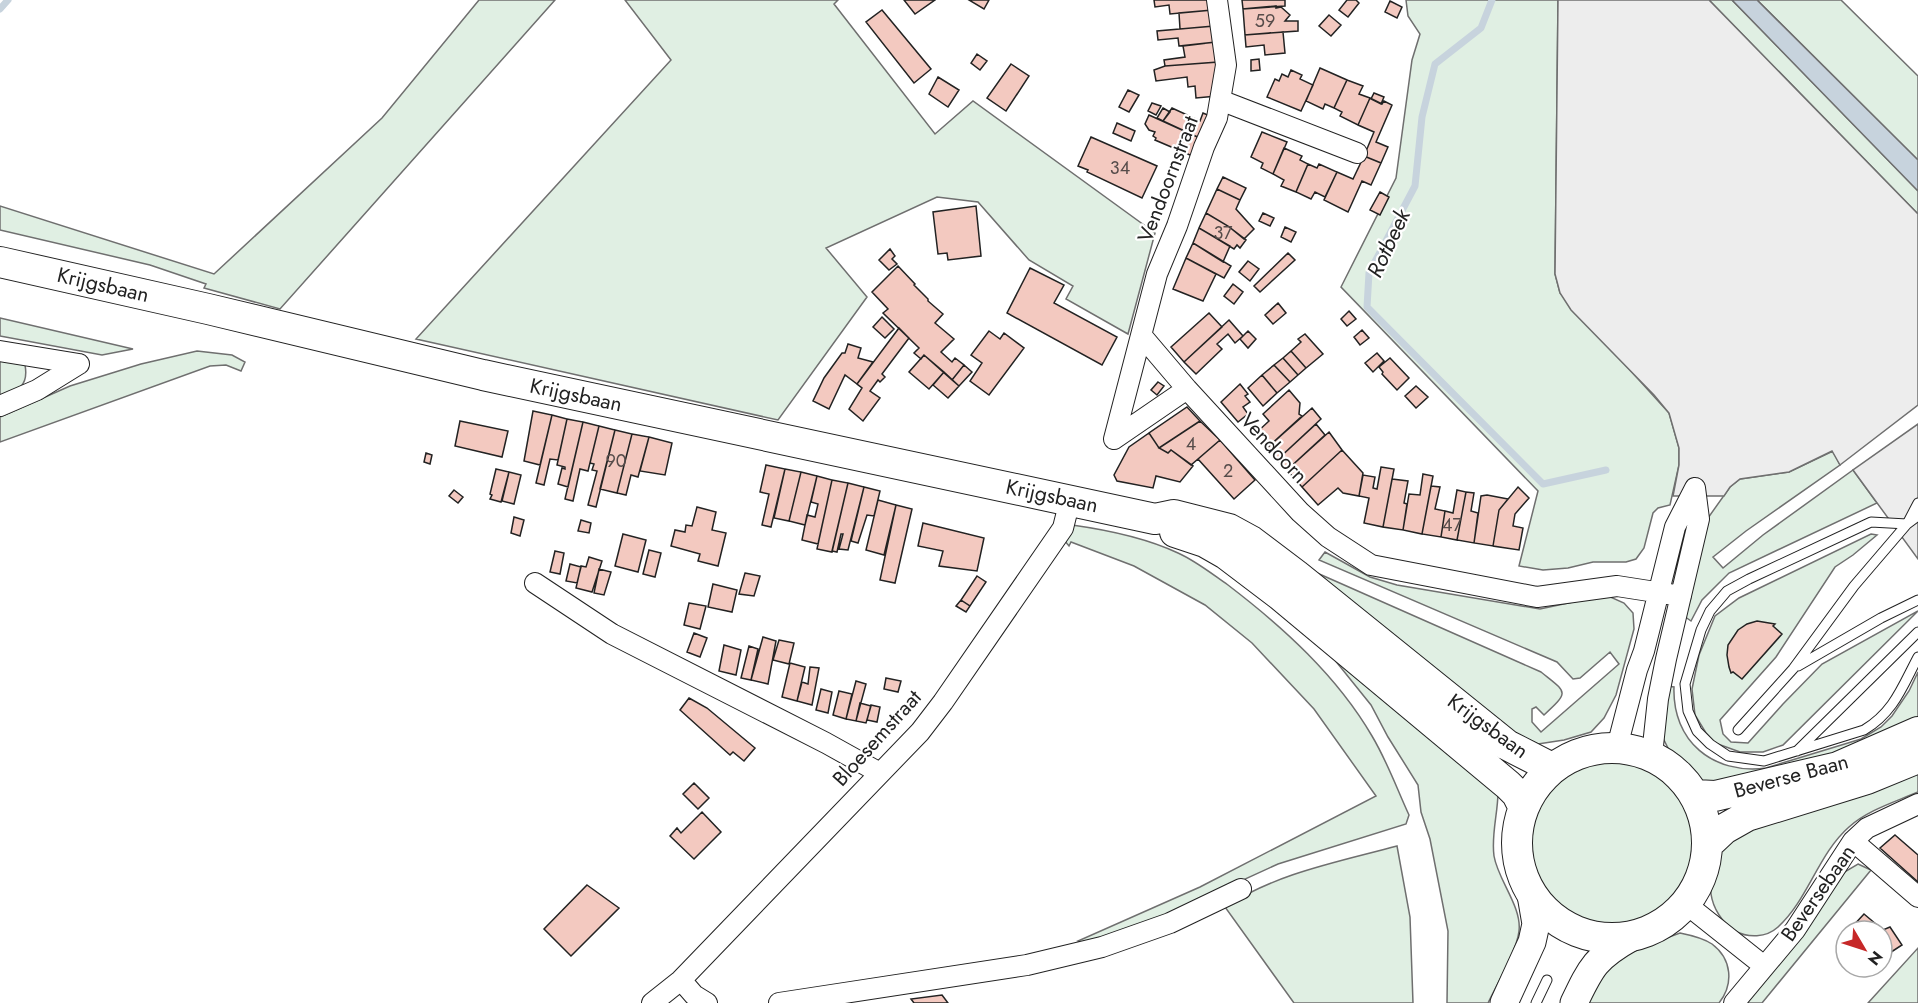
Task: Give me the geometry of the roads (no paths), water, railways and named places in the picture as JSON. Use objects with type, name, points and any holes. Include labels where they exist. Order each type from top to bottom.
[{"type":"main road","name":"Krijgsbaan","points":[[0,262],[483,375],[1155,519],[1172,531],[1205,542],[1226,554],[1280,595],[1508,785],[1517,794],[1523,806]]},
{"type":"main road","name":"Krijgsbaan","points":[[1155,519],[1174,515],[1229,529],[1251,541],[1507,745],[1552,768]]},
{"type":"main road","name":"Beverse Baan","points":[[1695,795],[1715,796],[1838,768],[1918,732]]},
{"type":"main road","points":[[1504,1003],[1532,942],[1536,924],[1531,895],[1519,867],[1516,836],[1523,806],[1535,785],[1552,768],[1572,756],[1594,749],[1617,747],[1635,750],[1652,755],[1677,772],[1695,795],[1707,827],[1708,844],[1702,876],[1686,904],[1662,925],[1632,937],[1601,956],[1587,976],[1574,1003]]},
{"type":"main road","name":"Beverse Baan","points":[[1708,844],[1724,829],[1747,816],[1867,779],[1918,758]]},
{"type":"main road","points":[[1531,895],[1550,916],[1574,932],[1603,939],[1632,937]]},
{"type":"street","name":"Vendoornstraat","points":[[1142,336],[1157,274],[1217,118],[1226,65],[1217,0]]},
{"type":"street","name":"Vendoornstraat","points":[[1220,100],[1357,153]]},
{"type":"street","points":[[1142,336],[1114,439],[1187,389]]},
{"type":"street","name":"Vendoorn","points":[[1142,336],[1187,389],[1300,512],[1328,537],[1371,565],[1537,597],[1617,586],[1659,592]]},
{"type":"street","points":[[0,351],[79,364],[37,390],[0,406]]},
{"type":"street","points":[[1617,747],[1675,527],[1695,488],[1699,519],[1658,699],[1652,755]]},
{"type":"street","name":"Bloesemstraat","points":[[652,1003],[681,980],[920,732],[1063,528],[1070,500]]},
{"type":"street","points":[[535,583],[612,634],[880,773]]},
{"type":"street","points":[[1659,592],[1681,596]]},
{"type":"street","name":"Beversebaan","points":[[1734,1003],[1795,930],[1853,841],[1867,828],[1918,804]]},
{"type":"street","points":[[1853,841],[1918,897]]},
{"type":"street","points":[[779,1003],[1049,960],[1102,946],[1170,923],[1241,889]]},
{"type":"street","points":[[1686,904],[1764,966]]},
{"type":"street","points":[[681,980],[694,995],[707,1003]]},
{"type":"lane","points":[[1738,730],[1793,669],[1854,586],[1907,524],[1918,503]]},
{"type":"lane","points":[[1918,516],[1907,524],[1871,522],[1727,591],[1710,611],[1701,630],[1685,684],[1688,711],[1697,731],[1710,744],[1728,756],[1764,761],[1864,730],[1878,721],[1894,704],[1918,657]]},
{"type":"lane","points":[[1793,669],[1881,618],[1918,600]]},
{"type":"lane","points":[[1795,753],[1918,632]]},
{"type":"lane","points":[[1536,1003],[1546,980]]},
{"type":"waterway","points":[[0,9],[8,0]]},
{"type":"waterway","name":"Rotbeek","points":[[1492,0],[1481,28],[1435,64],[1422,117],[1415,186],[1369,273],[1367,307],[1543,484],[1606,470]]}]
